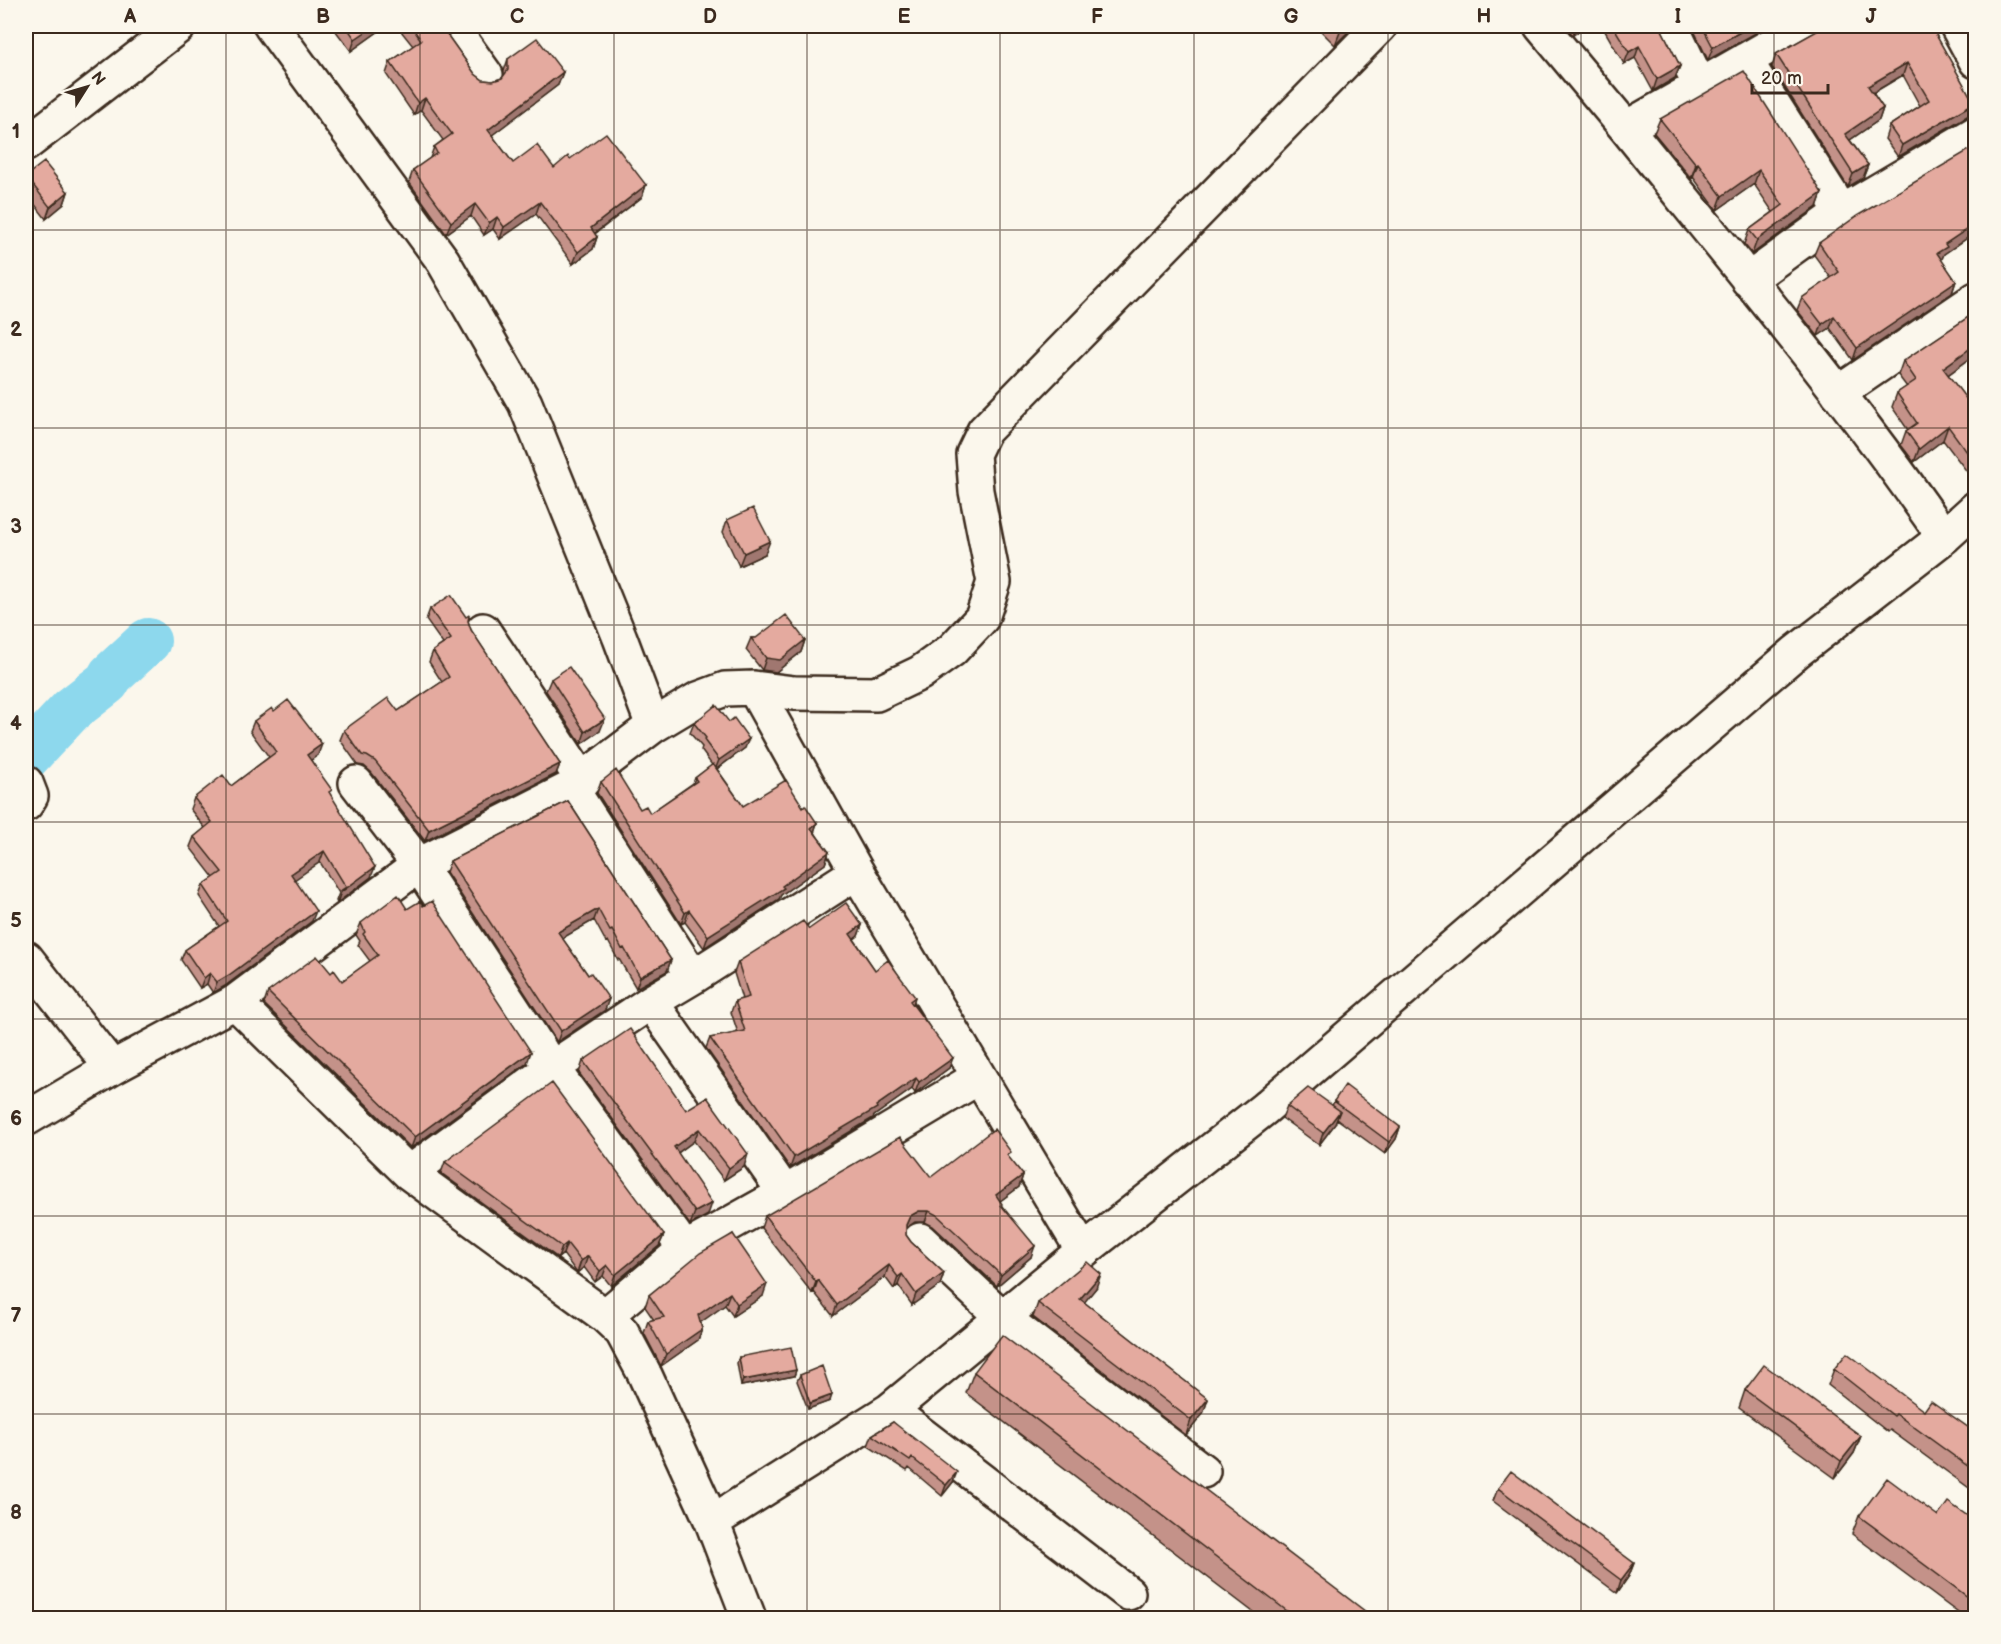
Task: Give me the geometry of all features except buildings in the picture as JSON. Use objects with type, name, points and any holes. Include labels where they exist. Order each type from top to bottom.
[{"type":"street","points":[[26,144],[179,26]]},
{"type":"street","points":[[271,26],[443,261],[530,418],[620,638],[652,726]]},
{"type":"street","points":[[451,26],[486,75]]},
{"type":"street","points":[[26,1119],[112,1068],[235,1002],[419,865],[577,784],[652,726],[698,699],[725,689],[754,688],[794,693],[876,694],[920,673],[952,650],[982,618],[994,582],[976,491],[973,454],[984,431],[1380,26]]},
{"type":"street","points":[[1541,26],[1626,128],[1838,393],[1910,486],[1944,537]]},
{"type":"street","points":[[1671,26],[1700,86]]},
{"type":"street","points":[[1626,128],[1805,26]]},
{"type":"street","points":[[1958,26],[1976,61]]},
{"type":"street","points":[[1745,60],[1842,212]]},
{"type":"street","points":[[1748,280],[1842,212],[1976,133]]},
{"type":"street","points":[[1838,393],[1976,299]]},
{"type":"street","points":[[712,1522],[890,1410],[1083,1251],[1264,1109],[1796,652],[1944,537],[1976,508]]},
{"type":"street","points":[[483,630],[693,977]]},
{"type":"street","points":[[754,688],[857,872],[1083,1251]]},
{"type":"street","points":[[26,783],[32,796],[26,804]]},
{"type":"street","points":[[356,783],[419,865],[552,1068],[685,1249]]},
{"type":"street","points":[[409,1173],[552,1068],[651,1002],[857,872]]},
{"type":"street","points":[[26,958],[112,1068]]},
{"type":"street","points":[[235,1002],[409,1173],[605,1316],[622,1332],[632,1347],[712,1522],[750,1618]]},
{"type":"street","points":[[651,1002],[784,1193]]},
{"type":"street","points":[[605,1316],[685,1249],[979,1077]]},
{"type":"street","points":[[920,1240],[1002,1317],[1203,1471]]},
{"type":"street","points":[[890,1410],[1128,1593]]},
{"type":"waterway","points":[[26,758],[71,710],[107,682],[111,675],[148,641]]}]
